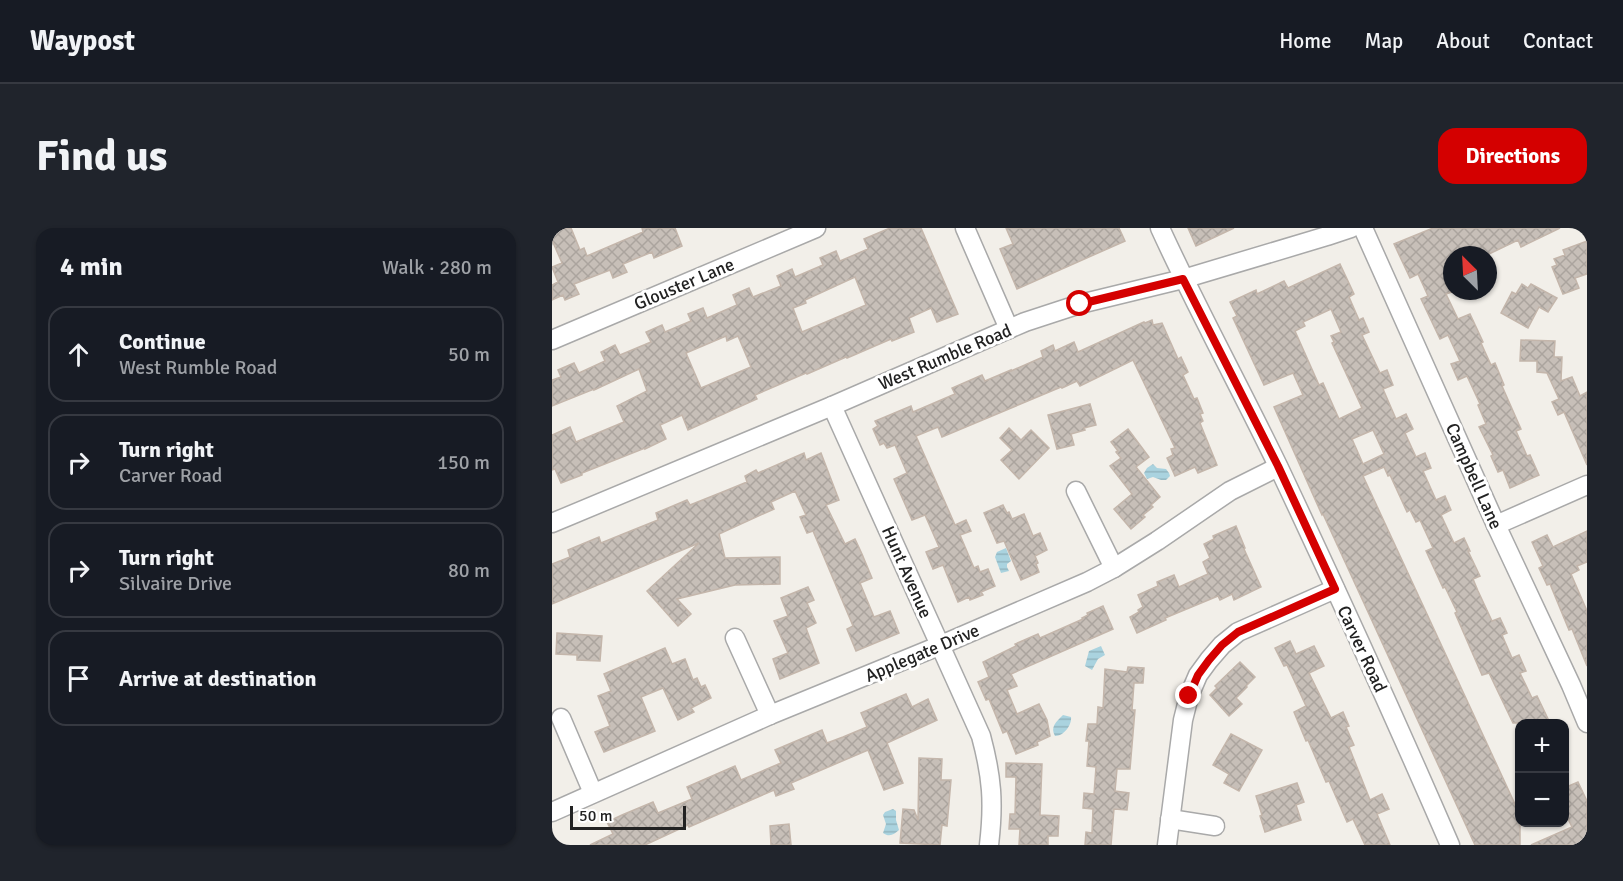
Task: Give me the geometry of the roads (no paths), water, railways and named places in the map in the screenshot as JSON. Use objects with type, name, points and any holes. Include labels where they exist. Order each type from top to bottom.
[{"type":"street","name":"Glouster Lane","points":[[552,340],[779,236],[816,228]]},
{"type":"street","points":[[965,228],[1009,329]]},
{"type":"street","name":"Carver Road","points":[[1160,228],[1183,279],[1278,466],[1400,731],[1449,845]]},
{"type":"street","name":"West Rumble Road","points":[[552,523],[1009,329],[1080,304],[1183,279],[1351,228]]},
{"type":"street","name":"Campbell Lane","points":[[1363,228],[1496,525],[1579,682],[1587,723]]},
{"type":"street","name":"Hunt Avenue","points":[[832,406],[981,736],[988,762],[992,792],[989,845]]},
{"type":"street","name":"Applegate Drive","points":[[552,812],[770,715],[1087,582],[1114,568],[1230,490],[1278,466]]},
{"type":"street","points":[[1496,525],[1587,485]]},
{"type":"street","points":[[1076,491],[1114,568]]},
{"type":"street","points":[[1167,845],[1183,720],[1189,696],[1198,675],[1222,645],[1238,632],[1335,589]]},
{"type":"street","points":[[735,638],[770,715]]},
{"type":"street","points":[[561,718],[593,793]]},
{"type":"street","points":[[1170,819],[1215,826]]},
{"type":"water","points":[[1153,464],[1157,468],[1166,469],[1170,476],[1166,480],[1153,477],[1147,479],[1144,473]]},
{"type":"water","points":[[1006,548],[1011,561],[1007,564],[1009,571],[1001,573],[995,557],[997,552]]},
{"type":"water","points":[[1101,646],[1105,655],[1098,659],[1092,670],[1085,666],[1089,651]]},
{"type":"water","points":[[1063,715],[1071,717],[1070,723],[1067,730],[1055,736],[1053,727]]},
{"type":"water","points":[[893,809],[896,811],[899,830],[888,835],[883,833],[886,824],[883,815]]}]
